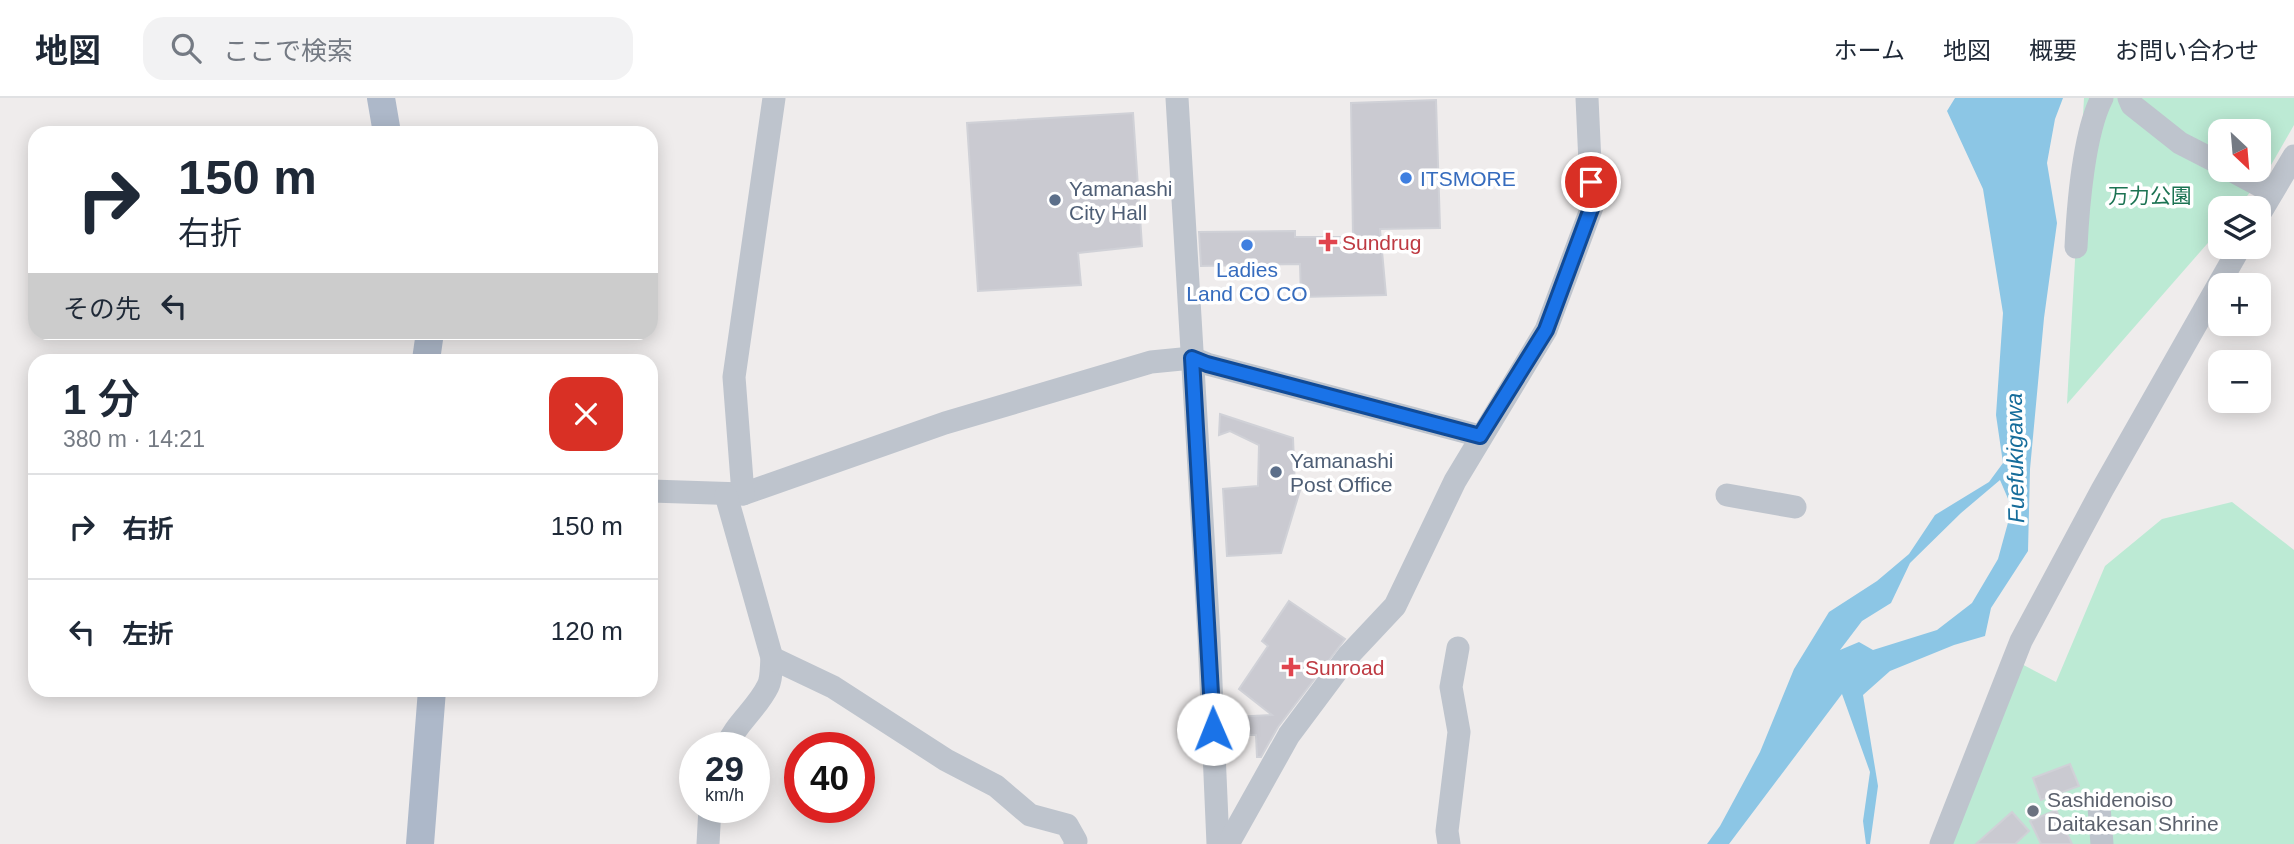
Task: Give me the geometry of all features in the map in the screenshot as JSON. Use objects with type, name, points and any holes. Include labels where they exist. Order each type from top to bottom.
[{"type":"main road","points":[[381,98],[386,126]]},
{"type":"main road","points":[[420,844],[431,697]]},
{"type":"street","points":[[734,732],[770,683],[772,658],[734,495],[734,377],[774,98]]},
{"type":"street","points":[[1177,98],[1211,662],[1218,844]]},
{"type":"street","points":[[1228,844],[1289,735],[1348,656],[1395,606],[1455,481],[1546,330],[1592,206],[1587,98]]},
{"type":"street","points":[[2076,247],[2088,150],[2096,111],[2102,98]]},
{"type":"street","points":[[2129,98],[2132,105],[2180,143],[2208,157]]},
{"type":"street","points":[[2270,196],[2294,156]]},
{"type":"street","points":[[2253,182],[2272,192]]},
{"type":"street","points":[[1941,844],[2021,641],[2102,490],[2234,259]]},
{"type":"street","points":[[658,491],[734,495],[945,423],[1151,362],[1192,358],[1480,436]]},
{"type":"street","points":[[1727,495],[1795,507]]},
{"type":"street","points":[[1449,844],[1447,831],[1459,732],[1451,687],[1458,648]]},
{"type":"street","points":[[772,658],[833,687],[946,760],[996,786],[1030,815],[1067,825],[1075,844]]},
{"type":"street","points":[[2099,807],[2102,844]]},
{"type":"street","points":[[708,844],[709,823]]},
{"type":"green space","name":"万力公園","points":[[2084,98],[2294,98],[2294,125],[2272,163],[2272,119],[2208,119],[2208,182],[2259,182],[2247,196],[2208,196],[2208,243],[2067,404]]},
{"type":"green space","points":[[2232,502],[2294,550],[2294,844],[1942,844],[2014,660],[2056,682],[2105,566],[2162,519]]},
{"type":"water","name":"Fuefukigawa","points":[[1955,98],[2063,98],[2055,119],[2047,163],[2057,223],[2044,318],[2030,469],[2028,551],[1991,608],[1985,636],[1954,645],[1890,671],[1863,695],[1878,786],[1870,844],[1866,844],[1863,821],[1870,772],[1842,694],[1729,844],[1707,844],[1720,826],[1760,752],[1794,669],[1829,612],[1877,581],[1909,554],[1935,515],[1989,482],[2003,463],[1996,415],[2003,313],[1983,189],[1947,111]],"holes":[[[2000,480],[2012,508],[1998,559],[1972,603],[1937,630],[1873,650],[1859,642],[1840,650],[1862,621],[1891,603],[1910,563],[1961,513]]]},
{"type":"building","points":[[1436,100],[1440,228],[1380,229],[1386,295],[1301,297],[1300,264],[1201,266],[1199,232],[1295,231],[1295,237],[1353,237],[1351,103]]},
{"type":"building","name":"Yamanashi City Hall","points":[[1133,113],[1142,246],[1078,253],[1081,285],[978,291],[967,123]]},
{"type":"building","name":"Yamanashi Post Office","points":[[1220,414],[1293,438],[1295,487],[1301,487],[1281,553],[1227,556],[1223,489],[1258,486],[1259,445],[1230,431],[1219,435]]},
{"type":"building","name":"Sunroad","points":[[1289,601],[1345,639],[1278,727],[1261,757],[1257,757],[1256,735],[1234,735],[1233,717],[1272,715],[1239,689],[1268,646],[1262,641]]},
{"type":"building","points":[[2070,764],[2079,786],[2041,800],[2033,778]]},
{"type":"building","points":[[2056,810],[2072,844],[2041,844],[2030,821]]},
{"type":"building","points":[[2012,812],[2029,831],[2015,844],[1976,844]]},
{"type":"place","name":"ITSMORE","points":[[1406,178]]},
{"type":"place","name":"Yamanashi City Hall","points":[[1055,200]]},
{"type":"place","name":"Sundrug","points":[[1328,242]]},
{"type":"place","name":"Ladies Land CO CO","points":[[1247,245]]},
{"type":"place","name":"Yamanashi Post Office","points":[[1276,472]]},
{"type":"place","name":"Sunroad","points":[[1291,667]]},
{"type":"place","name":"Sashidenoiso Daitakesan Shrine","points":[[2033,811]]},
{"type":"route","points":[[1213,729],[1192,358],[1480,436],[1546,330],[1592,206],[1591,182]]}]
